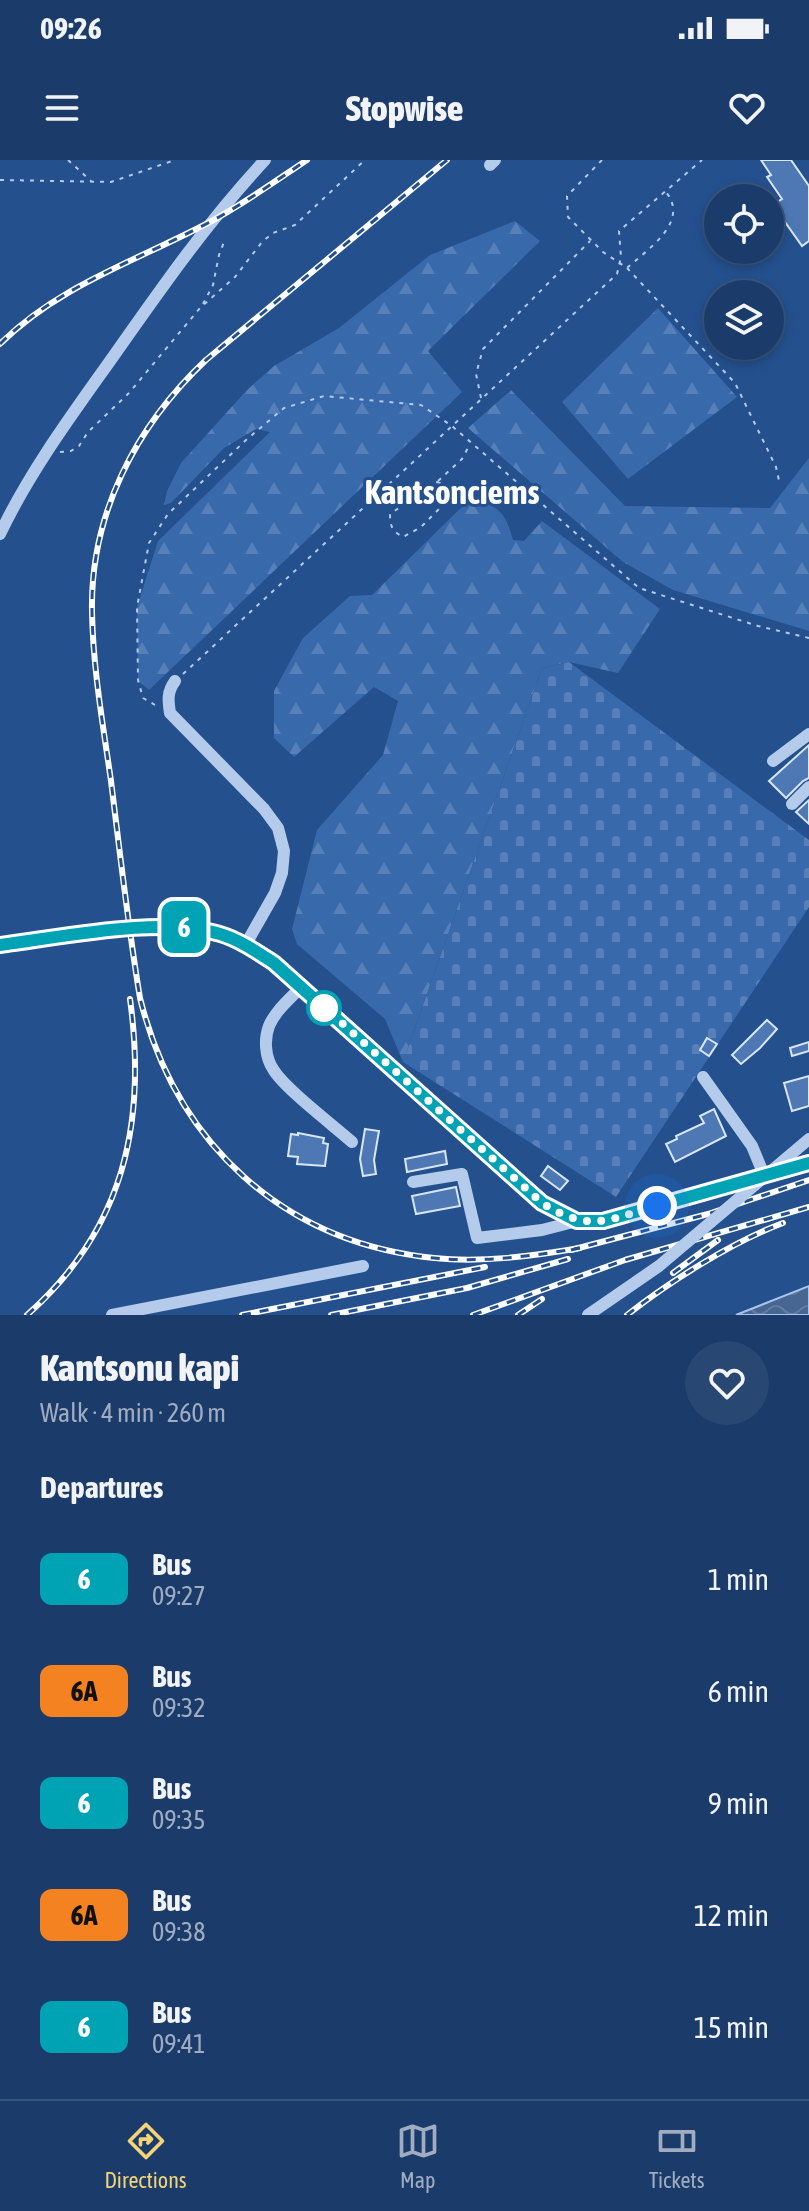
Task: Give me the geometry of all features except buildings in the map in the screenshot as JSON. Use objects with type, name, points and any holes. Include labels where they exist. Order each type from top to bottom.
[{"type":"street","points":[[0,534],[47,449],[180,262],[224,204],[265,160]]},
{"type":"street","points":[[175,681],[169,689],[170,713],[264,809],[278,828],[284,851],[282,873],[266,912],[246,944]]},
{"type":"street","points":[[773,761],[809,734]]},
{"type":"street","points":[[792,804],[809,787]]},
{"type":"street","points":[[0,945],[179,926],[212,931],[246,944],[274,963],[542,1203],[577,1221]]},
{"type":"street","points":[[301,987],[270,1024],[266,1035],[268,1060],[284,1082],[352,1142]]},
{"type":"street","points":[[703,1077],[752,1146],[764,1175]]},
{"type":"street","points":[[588,1315],[659,1266],[809,1139]]},
{"type":"street","points":[[413,1182],[462,1174],[477,1238],[542,1230],[577,1221],[603,1221],[809,1163]]},
{"type":"street","points":[[112,1315],[363,1266]]},
{"type":"path","points":[[68,160],[92,182]]},
{"type":"path","points":[[0,180],[123,180],[175,160]]},
{"type":"path","points":[[47,449],[71,451],[79,446],[88,432],[129,393],[200,308],[235,277],[262,242],[273,233],[295,225],[365,160]]},
{"type":"path","points":[[602,160],[567,196],[568,217],[590,241],[627,268],[735,383],[776,467],[780,485]]},
{"type":"path","points":[[175,681],[617,274],[620,263],[619,231],[702,160]]},
{"type":"path","points":[[627,268],[670,228],[674,212],[665,191]]},
{"type":"path","points":[[481,399],[476,374],[483,349],[590,241]]},
{"type":"path","points":[[200,308],[213,285],[224,242]]},
{"type":"path","points":[[170,713],[143,698],[138,680],[137,607],[149,543],[168,514],[284,408],[324,396],[421,405],[452,426],[639,588],[758,626],[809,638]]},
{"type":"path","points":[[437,482],[448,486],[449,499],[412,534],[403,537],[394,532],[390,514],[437,482],[462,459],[471,442]]},
{"type":"green space","points":[[515,221],[540,241],[428,351],[462,392],[149,690],[138,680],[137,607],[158,541],[270,432],[256,429],[224,448],[171,503],[164,505],[167,491],[181,463],[246,391],[274,366],[339,328],[430,255]]},
{"type":"green space","points":[[658,308],[737,397],[628,479],[562,402]]},
{"type":"green space","points":[[511,390],[625,506],[770,508],[809,458],[809,631],[673,590],[623,562],[468,428]]},
{"type":"green space","points":[[471,498],[488,504],[504,516],[513,540],[524,541],[542,521],[660,609],[618,673],[569,662],[542,668],[403,1062],[385,1019],[297,944],[292,929],[317,830],[383,755],[398,701],[374,687],[294,757],[274,738],[274,691],[303,638],[350,596],[372,595]]},
{"type":"green space","points":[[569,662],[809,840],[809,907],[616,1197],[403,1062],[542,668]]},
{"type":"water","points":[[809,1286],[809,1315],[736,1315]]},
{"type":"railway","points":[[0,344],[72,290],[221,216],[307,160]]},
{"type":"railway","points":[[447,160],[206,360],[158,413],[122,474],[99,541],[93,576],[92,612],[99,697],[140,998],[157,1050],[180,1098],[209,1140],[244,1177],[284,1207],[329,1231],[379,1248],[434,1258],[470,1260],[580,1248]]},
{"type":"railway","points":[[27,1315],[60,1282],[86,1247],[107,1210],[121,1171],[135,1089],[130,999]]},
{"type":"railway","points":[[571,1250],[708,1214],[809,1180]]},
{"type":"railway","points":[[473,1315],[625,1260],[809,1207]]},
{"type":"railway","points":[[627,1315],[702,1264],[783,1223]]},
{"type":"railway","points":[[673,1273],[718,1240]]},
{"type":"railway","points":[[331,1315],[467,1288],[568,1259]]},
{"type":"railway","points":[[242,1315],[485,1267]]},
{"type":"railway","points":[[518,1315],[542,1299]]},
{"type":"bus line","name":"6","points":[[0,945],[179,926],[223,934],[246,944],[274,963],[542,1203],[577,1221],[603,1221],[809,1163]]},
{"type":"district","name":"Kantsonciems","points":[[452,492]]},
{"type":"route","points":[[324,1008],[542,1203],[559,1214],[577,1221],[603,1221],[657,1206]]}]
